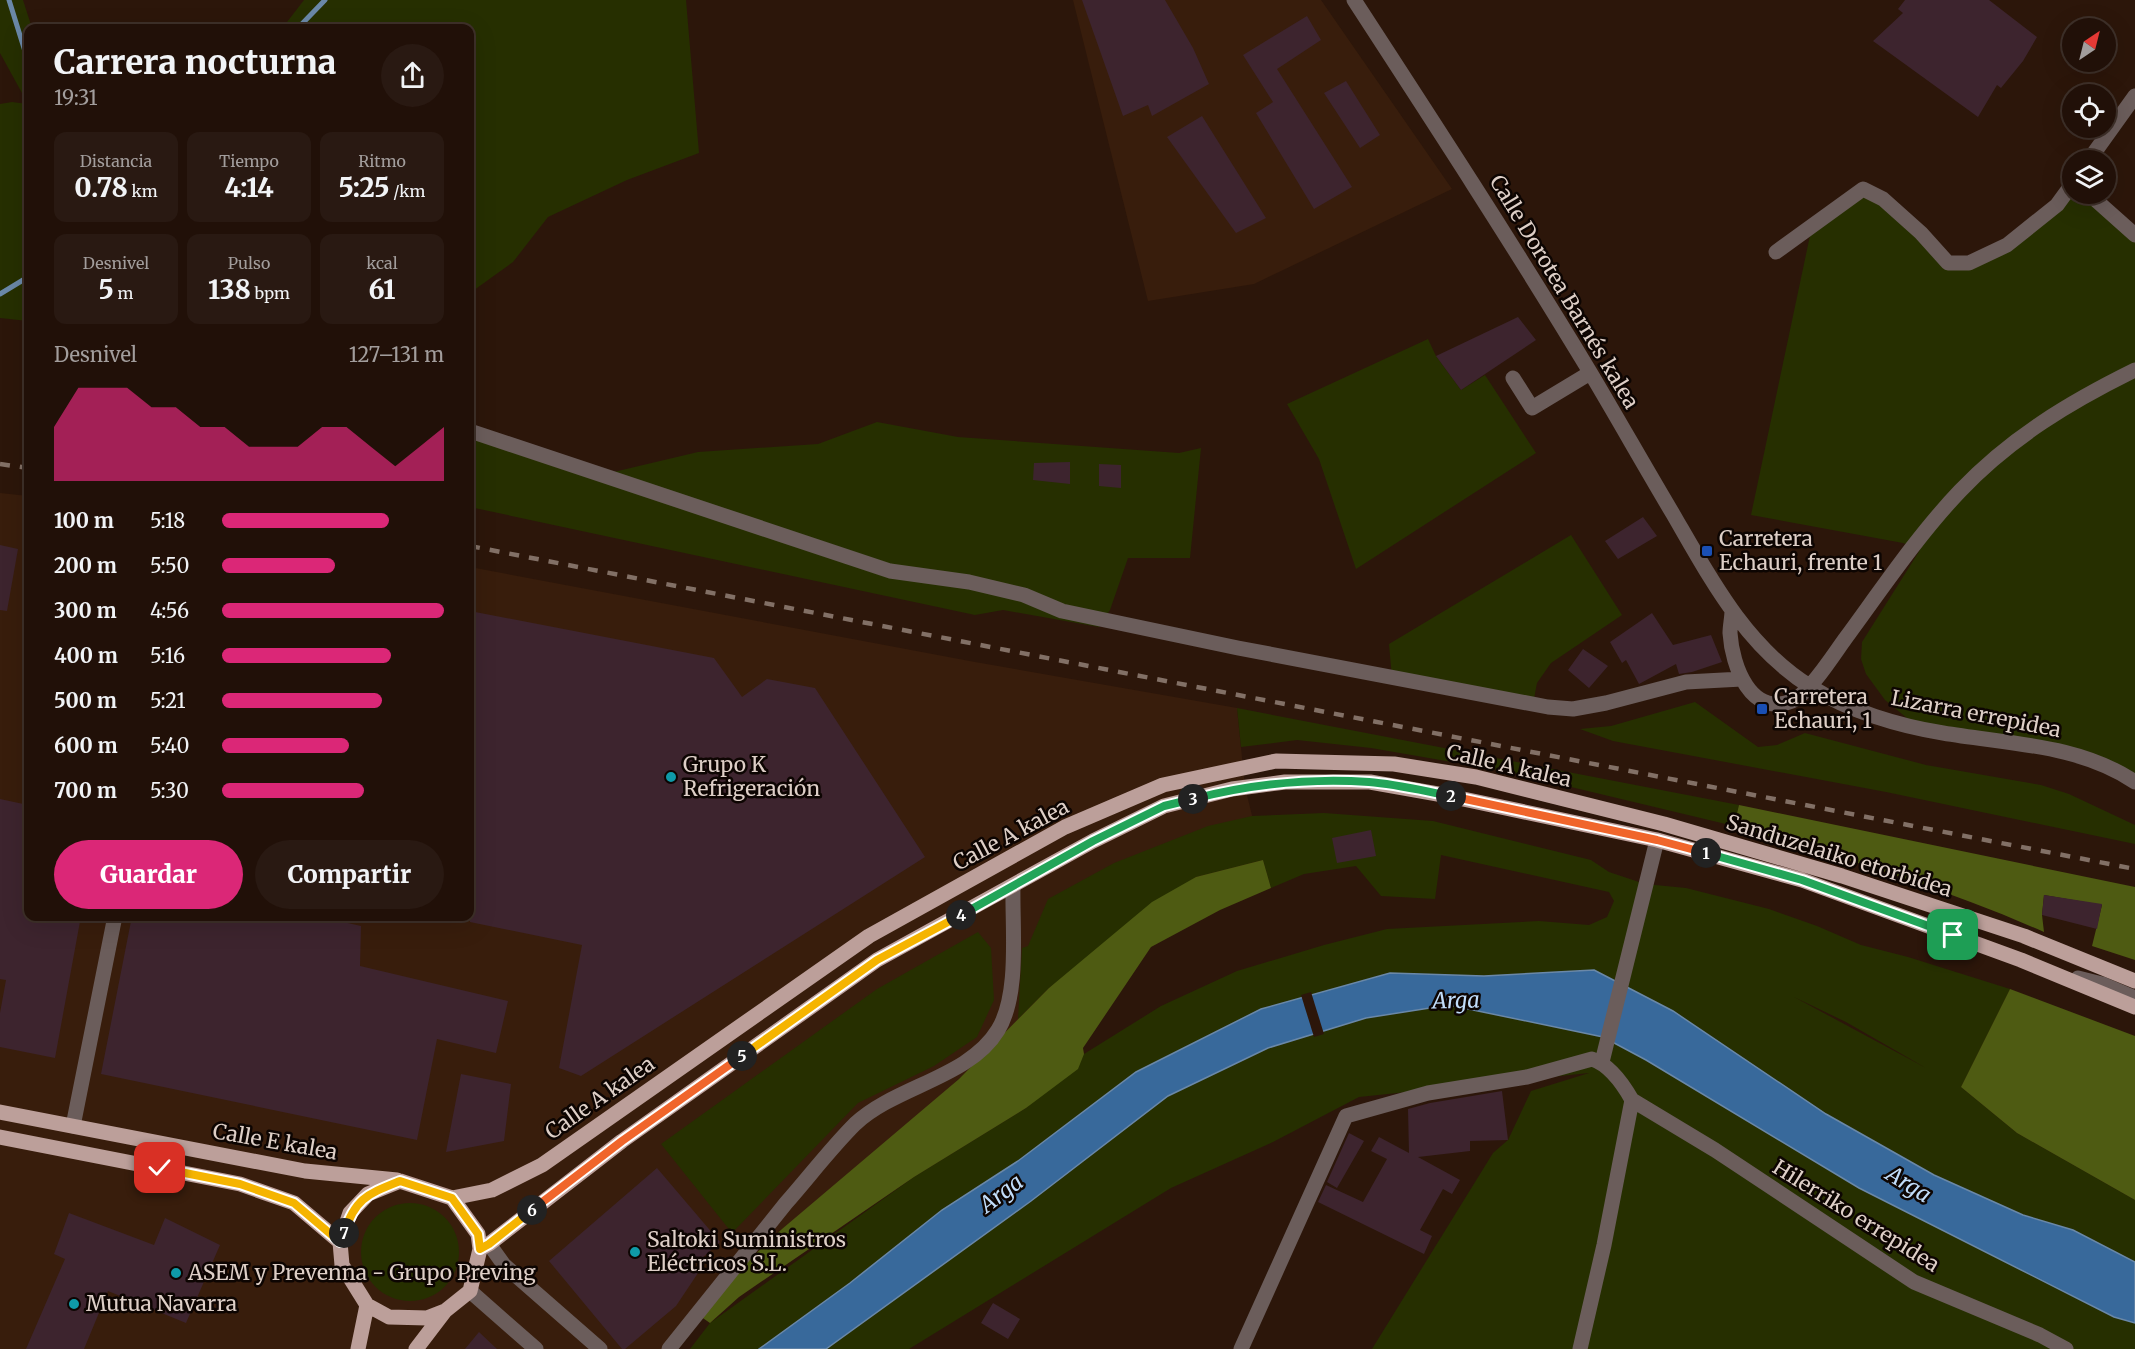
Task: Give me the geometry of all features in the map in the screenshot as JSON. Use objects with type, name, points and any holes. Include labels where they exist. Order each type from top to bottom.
[{"type":"main road","name":"Calle A kalea","points":[[452,1198],[492,1190],[542,1165],[868,936],[1065,827],[1163,785],[1276,761],[1394,764],[1476,777],[1664,825]]},
{"type":"main road","name":"Calle A kalea","points":[[484,1246],[622,1141],[877,960],[1093,841],[1164,806],[1232,789],[1285,782],[1370,782],[1449,796],[1657,840]]},
{"type":"main road","name":"Sanduzelaiko etorbidea","points":[[1664,825],[1876,887],[2024,936],[2135,981]]},
{"type":"main road","name":"Sanduzelaiko etorbidea","points":[[1657,840],[1802,880],[2051,972],[2135,1007]]},
{"type":"main road","name":"Calle E kalea","points":[[0,1112],[305,1171],[400,1181]]},
{"type":"main road","points":[[0,1137],[240,1184],[294,1203],[340,1242]]},
{"type":"main road","points":[[416,1349],[445,1311],[470,1291],[484,1246],[452,1198],[400,1181],[368,1194],[350,1213],[340,1242],[342,1265],[367,1305],[388,1317],[427,1318],[445,1311]]},
{"type":"main road","points":[[358,1349],[367,1305]]},
{"type":"street","name":"Calle Dorotea Barnés kalea","points":[[1354,0],[1492,213],[1590,373],[1703,567],[1732,610]]},
{"type":"street","points":[[2096,150],[2135,96]]},
{"type":"street","points":[[1776,252],[1863,189],[1883,199],[1921,233],[1948,263],[1969,263],[2007,245],[2057,205],[2062,198]]},
{"type":"street","points":[[2100,204],[2135,235]]},
{"type":"street","points":[[1732,610],[1730,634],[1742,679],[1748,690],[1759,700],[1774,705],[1795,700],[1809,686],[1907,555],[1959,491],[2040,422],[2096,389],[2135,370]]},
{"type":"street","points":[[1513,378],[1532,408],[1590,373]]},
{"type":"street","points":[[474,431],[890,571],[969,582],[1024,595],[1062,610],[1238,648],[1548,707],[1573,709],[1606,703],[1686,682],[1742,679]]},
{"type":"street","name":"Lizarra errepidea","points":[[1732,610],[1748,633],[1777,661],[1809,686],[1834,700],[1883,718],[1940,733],[2057,750],[2097,763],[2135,782]]},
{"type":"street","points":[[1241,1349],[1346,1116],[1428,1093],[1527,1077],[1592,1059],[1602,1062],[1657,840]]},
{"type":"street","points":[[669,1349],[822,1160],[855,1124],[874,1108],[961,1065],[988,1044],[999,1029],[1011,996],[1013,886]]},
{"type":"street","points":[[73,1126],[114,921]]},
{"type":"street","points":[[2051,972],[2102,984],[2135,998]]},
{"type":"street","name":"Hilerriko errepidea","points":[[1602,1062],[1625,1087],[1632,1100],[1715,1150],[1914,1282],[2040,1335],[2066,1349]]},
{"type":"street","points":[[1580,1349],[1604,1245],[1632,1100]]},
{"type":"street","points":[[484,1246],[600,1349]]},
{"type":"street","points":[[470,1291],[536,1349]]},
{"type":"shaded area","points":[[1073,0],[1321,0],[1452,189],[1254,284],[1148,301]]},
{"type":"shaded area","points":[[0,493],[24,496],[24,921],[474,921],[474,568],[975,662],[1237,708],[1245,787],[1263,860],[1152,902],[700,1316],[677,1349],[0,1349]]},
{"type":"green space","points":[[0,0],[23,0],[31,24],[24,24],[24,97],[0,53]]},
{"type":"green space","points":[[304,0],[686,0],[699,153],[627,180],[548,217],[513,262],[474,290],[474,24],[284,24]]},
{"type":"green space","points":[[0,104],[24,104],[24,321],[0,318]]},
{"type":"green space","points":[[1863,189],[1948,263],[1969,263],[2062,201],[2062,204],[2102,204],[2135,233],[2135,786],[2057,750],[1919,728],[1885,700],[1866,674],[1861,659],[1862,642],[1920,550],[1903,543],[1751,515],[1812,226]]},
{"type":"green space","points":[[1428,339],[1436,356],[1461,390],[1485,375],[1536,453],[1356,569],[1319,459],[1287,404]]},
{"type":"green space","points":[[877,422],[958,437],[1179,453],[1201,448],[1190,558],[1128,558],[1110,610],[1099,627],[1003,610],[975,615],[474,508],[474,431],[601,475],[698,452],[818,444]]},
{"type":"green space","points":[[1571,535],[1622,615],[1551,663],[1537,683],[1533,704],[1392,677],[1389,644]]},
{"type":"green space","points":[[1695,702],[1758,747],[1777,745],[1805,733],[1926,765],[2041,785],[2069,794],[2135,825],[2135,844],[1886,792],[1613,741],[1580,729],[1611,726]]},
{"type":"green space","points":[[1237,708],[1739,805],[1734,826],[1504,771],[1371,748],[1297,740],[1241,747]]},
{"type":"green space","points":[[1739,805],[2135,887],[2135,960],[2092,946],[2102,905],[2044,895],[2042,915],[2044,932],[1929,887],[1852,861],[1734,826]]},
{"type":"green space","points":[[1324,813],[1433,821],[1591,860],[1609,872],[1645,884],[1686,888],[1769,909],[1861,945],[1908,957],[2010,989],[1961,1087],[2017,1133],[2135,1200],[2135,1262],[2073,1230],[2023,1215],[1934,1175],[1826,1114],[1673,1011],[1484,976],[1390,973],[1018,1161],[942,1210],[850,1283],[759,1349],[690,1349],[710,1323],[914,1177],[1026,1108],[1084,1054],[1161,1006],[1237,971],[1387,929],[1539,921],[1589,925],[1607,917],[1614,901],[1609,892],[1441,855],[1435,899],[1381,896],[1356,866],[1304,874],[1271,888],[1263,860],[1196,877],[1049,988],[1018,1019],[1022,948],[1028,946],[1048,899],[1114,863],[1208,826],[1252,816]],"holes":[[[1794,997],[1846,1022],[1926,1068]]]},
{"type":"green space","points":[[1263,860],[1271,888],[1220,910],[1151,947],[1083,1048],[1084,1054],[1078,1069],[1026,1108],[914,1177],[739,1297],[710,1323],[697,1314],[712,1295],[782,1229],[959,1079],[1049,988],[1152,902],[1196,877]]},
{"type":"green space","points":[[978,932],[991,948],[994,1000],[977,1037],[934,1066],[858,1103],[732,1233],[661,1144],[877,989]]},
{"type":"green space","points":[[2010,989],[2135,1036],[2135,1200],[2017,1133],[1961,1087]]},
{"type":"green space","points":[[1449,1005],[1603,1037],[1646,1060],[1859,1188],[2114,1317],[2135,1323],[2135,1349],[1372,1349],[1493,1153],[1508,1140],[1531,1091],[1589,1073],[1359,1097],[1273,1142],[1171,1188],[909,1349],[826,1349],[1031,1201],[1168,1096],[1268,1048],[1366,1018]]},
{"type":"green space","points":[[410,1203],[429,1206],[445,1217],[456,1233],[459,1252],[456,1271],[445,1287],[429,1298],[410,1301],[391,1298],[375,1287],[364,1271],[361,1252],[364,1233],[375,1217],[391,1206]]},
{"type":"water","name":"Arga","points":[[1594,970],[1673,1011],[1826,1114],[1934,1175],[2023,1215],[2073,1230],[2135,1262],[2135,1323],[2114,1317],[1859,1188],[1646,1060],[1603,1037],[1449,1005],[1366,1018],[1268,1048],[1168,1096],[1031,1201],[826,1349],[759,1349],[850,1283],[942,1210],[1018,1161],[1136,1072],[1261,1009],[1390,973],[1484,976]]},
{"type":"pier","points":[[1311,992],[1324,1034],[1314,1037],[1301,995]]},
{"type":"building","points":[[1082,0],[1165,0],[1193,48],[1209,84],[1152,116],[1148,105],[1123,116]]},
{"type":"building","points":[[1905,0],[1989,0],[2037,37],[2023,61],[2001,88],[1997,85],[1978,117],[1873,41],[1903,13],[1898,9]]},
{"type":"building","points":[[1307,16],[1321,40],[1277,69],[1352,187],[1314,209],[1256,113],[1273,102],[1243,55]]},
{"type":"building","points":[[1346,81],[1380,135],[1360,148],[1324,93]]},
{"type":"building","points":[[1202,116],[1266,218],[1236,233],[1167,137]]},
{"type":"building","points":[[1518,317],[1536,340],[1461,390],[1436,356]]},
{"type":"building","points":[[1070,462],[1070,484],[1033,480],[1034,463]]},
{"type":"building","points":[[1099,464],[1121,465],[1121,488],[1099,486]]},
{"type":"building","points":[[1643,517],[1657,536],[1618,559],[1605,541]]},
{"type":"building","points":[[0,545],[18,549],[7,611],[0,610]]},
{"type":"building","name":"Grupo K Refrigeración","points":[[474,612],[714,658],[742,697],[767,679],[815,688],[925,857],[581,1076],[559,1068],[582,945],[470,922],[474,921]]},
{"type":"building","points":[[1652,613],[1673,645],[1711,635],[1722,662],[1679,674],[1676,664],[1639,684],[1626,660],[1622,663],[1610,642]]},
{"type":"building","points":[[1583,649],[1608,666],[1589,688],[1568,670]]},
{"type":"building","points":[[0,799],[24,804],[24,921],[80,921],[55,1058],[0,1047],[0,1013],[6,980],[0,979]]},
{"type":"building","points":[[1371,830],[1376,856],[1337,863],[1332,838]]},
{"type":"building","points":[[2044,895],[2102,904],[2097,929],[2042,915]]},
{"type":"building","points":[[131,921],[339,921],[361,926],[360,966],[508,1001],[496,1053],[437,1039],[417,1140],[101,1074]]},
{"type":"building","points":[[461,1074],[511,1084],[504,1141],[446,1152]]},
{"type":"building","points":[[1502,1091],[1508,1140],[1470,1141],[1470,1151],[1418,1157],[1460,1180],[1452,1194],[1443,1189],[1420,1230],[1432,1236],[1424,1254],[1318,1202],[1326,1185],[1363,1202],[1387,1159],[1371,1151],[1379,1137],[1409,1153],[1408,1109]]},
{"type":"building","points":[[1349,1133],[1364,1141],[1337,1188],[1327,1182]]},
{"type":"building","name":"Saltoki Suministros Eléctricos S.L.","points":[[657,1168],[720,1242],[692,1267],[698,1273],[676,1306],[625,1349],[622,1349],[549,1261]]},
{"type":"building","points":[[69,1213],[154,1245],[165,1218],[220,1245],[186,1323],[108,1291],[84,1349],[26,1349],[65,1259],[54,1254]]},
{"type":"building","points":[[993,1303],[1020,1319],[1008,1339],[981,1323]]},
{"type":"building","points":[[479,1332],[497,1349],[465,1349]]},
{"type":"waterway","points":[[9,0],[24,48]]},
{"type":"waterway","points":[[302,24],[325,0]]},
{"type":"waterway","points":[[0,294],[24,279]]},
{"type":"railway","points":[[0,464],[24,467]]},
{"type":"railway","points":[[474,547],[2135,869]]},
{"type":"place","name":"Carretera Echauri, frente 1","points":[[1707,551]]},
{"type":"place","name":"Carretera Echauri, 1","points":[[1762,709]]},
{"type":"place","name":"Grupo K Refrigeración","points":[[671,777]]},
{"type":"place","name":"Saltoki Suministros Eléctricos S.L.","points":[[635,1252]]},
{"type":"place","name":"ASEM y Prevenna - Grupo Preving","points":[[176,1273]]},
{"type":"place","name":"Mutua Navarra","points":[[74,1304]]},
{"type":"route","points":[[160,1168],[240,1184],[294,1203],[340,1242],[350,1213],[368,1194],[400,1181],[452,1198],[478,1234],[480,1249],[622,1141],[877,960],[1093,841],[1164,806],[1232,789],[1285,782],[1370,782],[1449,796],[1657,840],[1802,880],[1953,935]]}]
